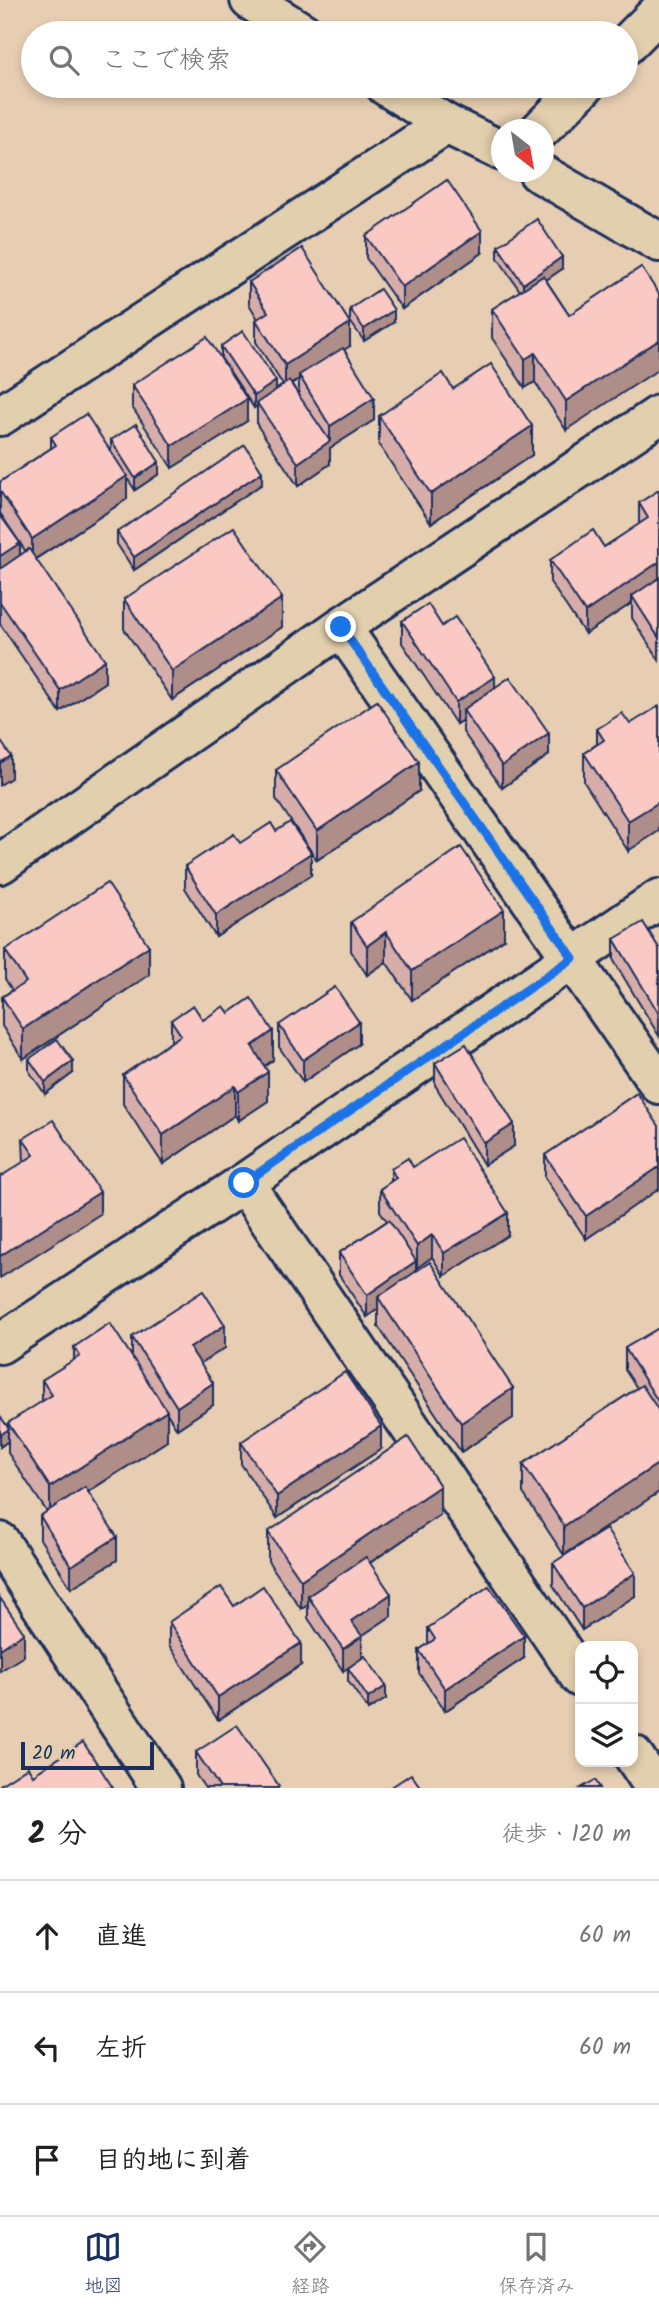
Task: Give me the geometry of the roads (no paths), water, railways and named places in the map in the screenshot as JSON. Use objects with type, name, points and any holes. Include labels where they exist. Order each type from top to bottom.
[{"type":"street","points":[[250,0],[284,21]]},
{"type":"street","points":[[638,33],[659,12]]},
{"type":"street","points":[[405,98],[446,124],[491,146]]},
{"type":"street","points":[[551,119],[572,98]]},
{"type":"street","points":[[0,416],[446,124]]},
{"type":"street","points":[[554,181],[659,242]]},
{"type":"street","points":[[0,864],[341,627],[659,415]]},
{"type":"street","points":[[341,627],[659,1084]]},
{"type":"street","points":[[0,1344],[244,1183],[659,899]]},
{"type":"street","points":[[244,1183],[575,1670]]},
{"type":"street","points":[[0,1542],[161,1788]]},
{"type":"street","points":[[638,1762],[655,1788]]}]
